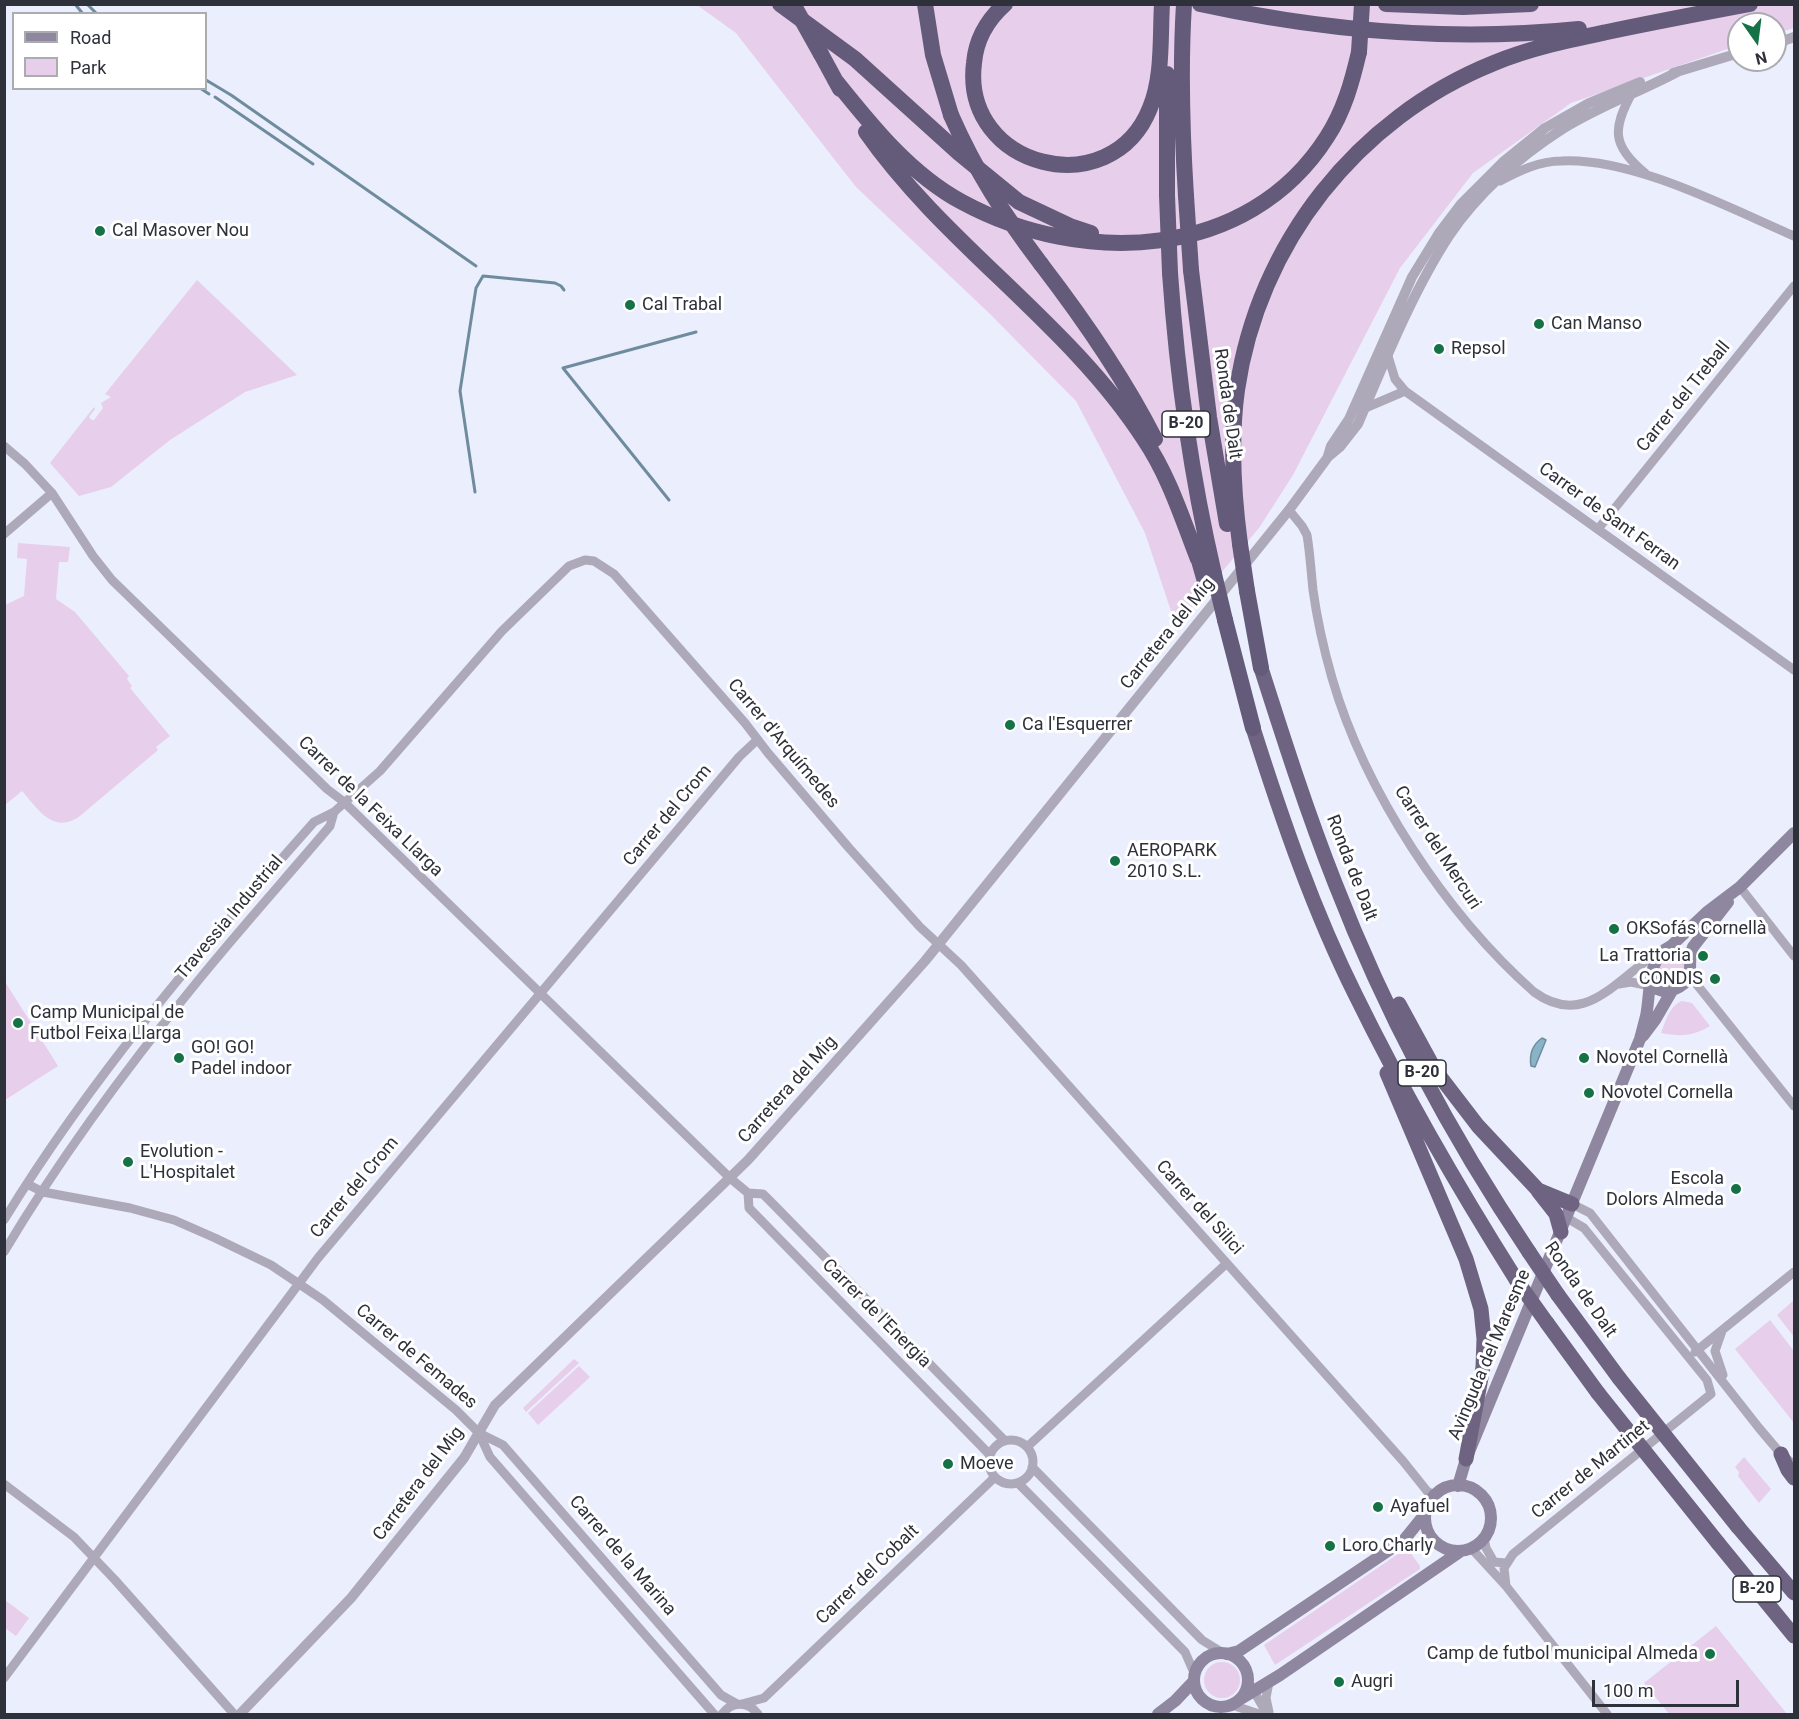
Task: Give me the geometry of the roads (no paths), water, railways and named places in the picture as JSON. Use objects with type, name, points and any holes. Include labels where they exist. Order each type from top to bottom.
[{"type":"highway","points":[[780,4],[855,58],[959,153],[1019,202],[1070,226],[1104,237],[1142,242]]},
{"type":"highway","points":[[793,4],[866,133],[907,185],[1074,353],[1131,419],[1167,478],[1198,559],[1210,579]]},
{"type":"highway","points":[[925,4],[933,55],[951,115],[978,173],[996,202],[1074,307],[1135,399],[1172,476],[1198,559]]},
{"type":"highway","points":[[1005,4],[989,21],[975,52],[973,82],[976,99],[983,116],[1006,145],[1033,160],[1062,166],[1096,160],[1111,154],[1137,132],[1144,121],[1155,91],[1179,14],[1281,20],[1326,26],[1423,33],[1471,34],[1561,31],[1681,17]]},
{"type":"highway","points":[[835,80],[896,151],[927,178],[961,201],[998,219],[1035,231],[1105,242],[1177,239],[1221,226],[1255,208],[1275,195],[1315,155],[1328,136],[1346,98],[1359,52],[1362,4]]},
{"type":"highway","points":[[1386,4],[1463,7],[1531,4]]},
{"type":"highway","points":[[1236,547],[1233,481],[1234,425],[1237,390],[1249,334],[1261,299],[1284,250],[1310,208],[1338,172],[1361,148],[1398,117],[1444,87],[1476,70],[1508,57],[1554,44],[1750,4]]},
{"type":"highway","name":"B-20","points":[[1179,14],[1166,91],[1167,195],[1170,273],[1184,413],[1210,579],[1253,728],[1295,852],[1355,995],[1465,1198],[1517,1281],[1598,1393],[1794,1636]]},
{"type":"highway","name":"Ronda de Dalt","points":[[1179,14],[1184,161],[1191,270],[1209,417],[1261,668],[1290,759],[1335,884],[1378,983],[1428,1084],[1490,1191],[1529,1252],[1619,1378],[1794,1593]]},
{"type":"highway","points":[[1335,884],[1435,1070],[1464,1110],[1566,1218]]},
{"type":"highway","points":[[1355,995],[1466,1259],[1479,1298],[1483,1325],[1483,1367],[1466,1459]]},
{"type":"highway","points":[[1538,1190],[1553,1209],[1566,1218]]},
{"type":"highway","points":[[1781,1454],[1794,1478]]},
{"type":"main road","points":[[1652,984],[1660,991],[1682,985],[1690,976],[1690,954],[1696,941],[1740,887],[1794,834]]},
{"type":"main road","points":[[1640,1039],[1654,965],[1668,948],[1707,912],[1740,887]]},
{"type":"main road","points":[[1668,948],[1683,947],[1690,954]]},
{"type":"main road","points":[[1640,1039],[1655,1020],[1673,989]]},
{"type":"main road","name":"Avinguda del Maresme","points":[[1458,1486],[1466,1459],[1640,1039]]},
{"type":"main road","points":[[1158,1714],[1175,1701],[1194,1678],[1198,1666],[1205,1659],[1239,1651],[1404,1540],[1425,1514],[1434,1496],[1447,1487],[1468,1487],[1477,1492],[1487,1504],[1490,1524],[1484,1538],[1269,1682],[1251,1686],[1237,1701],[1201,1714]]},
{"type":"main road","points":[[1425,1514],[1426,1527],[1434,1541],[1445,1548],[1466,1550]]},
{"type":"main road","points":[[1225,1653],[1234,1656],[1243,1664],[1251,1686]]},
{"type":"main road","points":[[1194,1678],[1196,1690],[1202,1698],[1209,1704],[1219,1707]]},
{"type":"street","name":"Carretera del Mig","points":[[1328,457],[1331,446],[1349,419],[1412,278],[1439,233],[1483,181],[1545,128],[1568,114],[1653,77],[1727,56]]},
{"type":"street","name":"Carretera del Mig","points":[[240,1714],[351,1598],[464,1458],[495,1405],[730,1178],[938,944],[1289,510],[1328,457],[1351,434],[1428,272],[1465,215],[1495,183],[1536,148],[1562,130],[1679,71]]},
{"type":"street","points":[[1632,93],[1621,112],[1618,132],[1620,143],[1626,154],[1647,175]]},
{"type":"street","points":[[1495,183],[1521,170],[1560,160],[1600,164],[1647,175],[1794,236]]},
{"type":"street","name":"Carrer del Treball","points":[[1598,529],[1794,286]]},
{"type":"street","name":"Carrer de Sant Ferran","points":[[1388,356],[1395,379],[1405,391],[1794,670]]},
{"type":"street","points":[[1349,419],[1365,408],[1405,391]]},
{"type":"street","name":"Carrer de la Feixa Llarga","points":[[4,446],[25,464],[52,493],[93,556],[112,580],[730,1178]]},
{"type":"street","points":[[4,534],[52,493]]},
{"type":"street","name":"Carrer del Mercuri","points":[[1289,510],[1307,535],[1318,621],[1332,680],[1367,765],[1388,807],[1426,868],[1477,935],[1516,976],[1542,998],[1560,1006],[1587,1003],[1602,996],[1640,965],[1668,948]]},
{"type":"street","name":"Travessia Industrial","points":[[4,1220],[108,1070],[170,990],[314,822],[334,813],[380,771],[502,631],[569,566],[585,560],[603,565]]},
{"type":"street","name":"Carrer d'Arquímedes","points":[[603,565],[614,574],[745,723],[849,848],[938,944]]},
{"type":"street","name":"Carrer del Crom","points":[[4,1678],[299,1282],[738,757],[757,740]]},
{"type":"street","name":"Travessia Industrial","points":[[4,1252],[43,1192],[143,1050],[198,981],[330,826],[334,813]]},
{"type":"street","points":[[1740,887],[1794,956]]},
{"type":"street","name":"Carrer del Silici","points":[[938,944],[961,965],[1434,1496]]},
{"type":"street","points":[[1690,976],[1794,1106]]},
{"type":"street","points":[[1619,984],[1631,982],[1652,984]]},
{"type":"street","name":"Carrer de l'Energia","points":[[730,1178],[748,1193],[763,1194],[774,1204],[1005,1441]]},
{"type":"street","name":"Carrer de Femades","points":[[27,1184],[43,1192],[130,1208],[174,1220],[250,1254],[299,1282],[456,1410],[479,1433],[490,1457],[714,1714]]},
{"type":"street","name":"Carrer de l'Energia","points":[[748,1193],[749,1209],[990,1455]]},
{"type":"street","points":[[1566,1218],[1590,1213],[1781,1454],[1794,1465]]},
{"type":"street","points":[[1566,1218],[1584,1228],[1707,1380],[1711,1394],[1718,1390],[1722,1391],[1739,1402]]},
{"type":"street","points":[[1027,1447],[1227,1264]]},
{"type":"street","points":[[1688,1357],[1794,1272]]},
{"type":"street","points":[[1722,1330],[1715,1354],[1729,1388]]},
{"type":"street","name":"Carrer de Martinet","points":[[1506,1563],[1513,1554],[1711,1394]]},
{"type":"street","name":"Carrer de la Marina","points":[[479,1433],[503,1445],[721,1695],[752,1708],[758,1714]]},
{"type":"street","points":[[1005,1441],[1020,1442],[1027,1447],[1032,1458],[1032,1467],[1026,1477],[1018,1483],[1006,1483],[995,1478],[989,1465],[990,1455],[996,1446],[1005,1441]]},
{"type":"street","points":[[1032,1467],[1204,1642],[1225,1653]]},
{"type":"street","name":"Carrer del Cobalt","points":[[758,1714],[764,1698],[995,1478]]},
{"type":"street","points":[[1018,1483],[1185,1652],[1194,1678]]},
{"type":"street","points":[[4,1484],[74,1537],[234,1714]]},
{"type":"street","points":[[1484,1538],[1486,1548],[1494,1562],[1506,1563],[1504,1571],[1506,1587]]},
{"type":"street","points":[[1466,1550],[1506,1587],[1607,1714]]},
{"type":"street","points":[[1268,1714],[1266,1698],[1269,1682]]},
{"type":"street","points":[[1251,1686],[1268,1714]]},
{"type":"street","name":"Carrer del Cobalt","points":[[722,1714],[728,1708],[764,1698]]},
{"type":"street","points":[[1237,1701],[1259,1714]]},
{"type":"water","points":[[1542,1038],[1546,1040],[1535,1067],[1531,1066],[1532,1050]]},
{"type":"waterway","points":[[75,4],[81,12]]},
{"type":"waterway","points":[[87,4],[95,12]]},
{"type":"waterway","points":[[207,81],[476,266]]},
{"type":"waterway","points":[[203,90],[209,94]]},
{"type":"waterway","points":[[215,97],[313,164]]},
{"type":"waterway","points":[[475,492],[460,391],[476,288],[483,276],[555,283],[564,290]]},
{"type":"waterway","points":[[669,500],[563,368],[696,332]]},
{"type":"place","name":"Cal Masover Nou","points":[[100,231]]},
{"type":"place","name":"Cal Trabal","points":[[630,305]]},
{"type":"place","name":"Can Manso","points":[[1539,324]]},
{"type":"place","name":"Repsol","points":[[1439,349]]},
{"type":"place","name":"Ca l'Esquerrer","points":[[1010,725]]},
{"type":"place","name":"AEROPARK 2010 S.L.","points":[[1115,861]]},
{"type":"place","name":"OKSofás Cornellà","points":[[1614,929]]},
{"type":"place","name":"La Trattoria","points":[[1703,956]]},
{"type":"place","name":"CONDIS","points":[[1715,979]]},
{"type":"place","name":"Camp Municipal de Futbol Feixa Llarga","points":[[18,1023]]},
{"type":"place","name":"GO! GO! Padel indoor","points":[[179,1058]]},
{"type":"place","name":"Novotel Cornellà","points":[[1584,1058]]},
{"type":"place","name":"Novotel Cornella","points":[[1589,1093]]},
{"type":"place","name":"Evolution - L'Hospitalet","points":[[128,1162]]},
{"type":"place","name":"Escola Dolors Almeda","points":[[1736,1189]]},
{"type":"place","name":"Moeve","points":[[948,1464]]},
{"type":"place","name":"Ayafuel","points":[[1378,1507]]},
{"type":"place","name":"Loro Charly","points":[[1330,1546]]},
{"type":"place","name":"Camp de futbol municipal Almeda","points":[[1710,1654]]},
{"type":"place","name":"Augri","points":[[1339,1682]]}]
